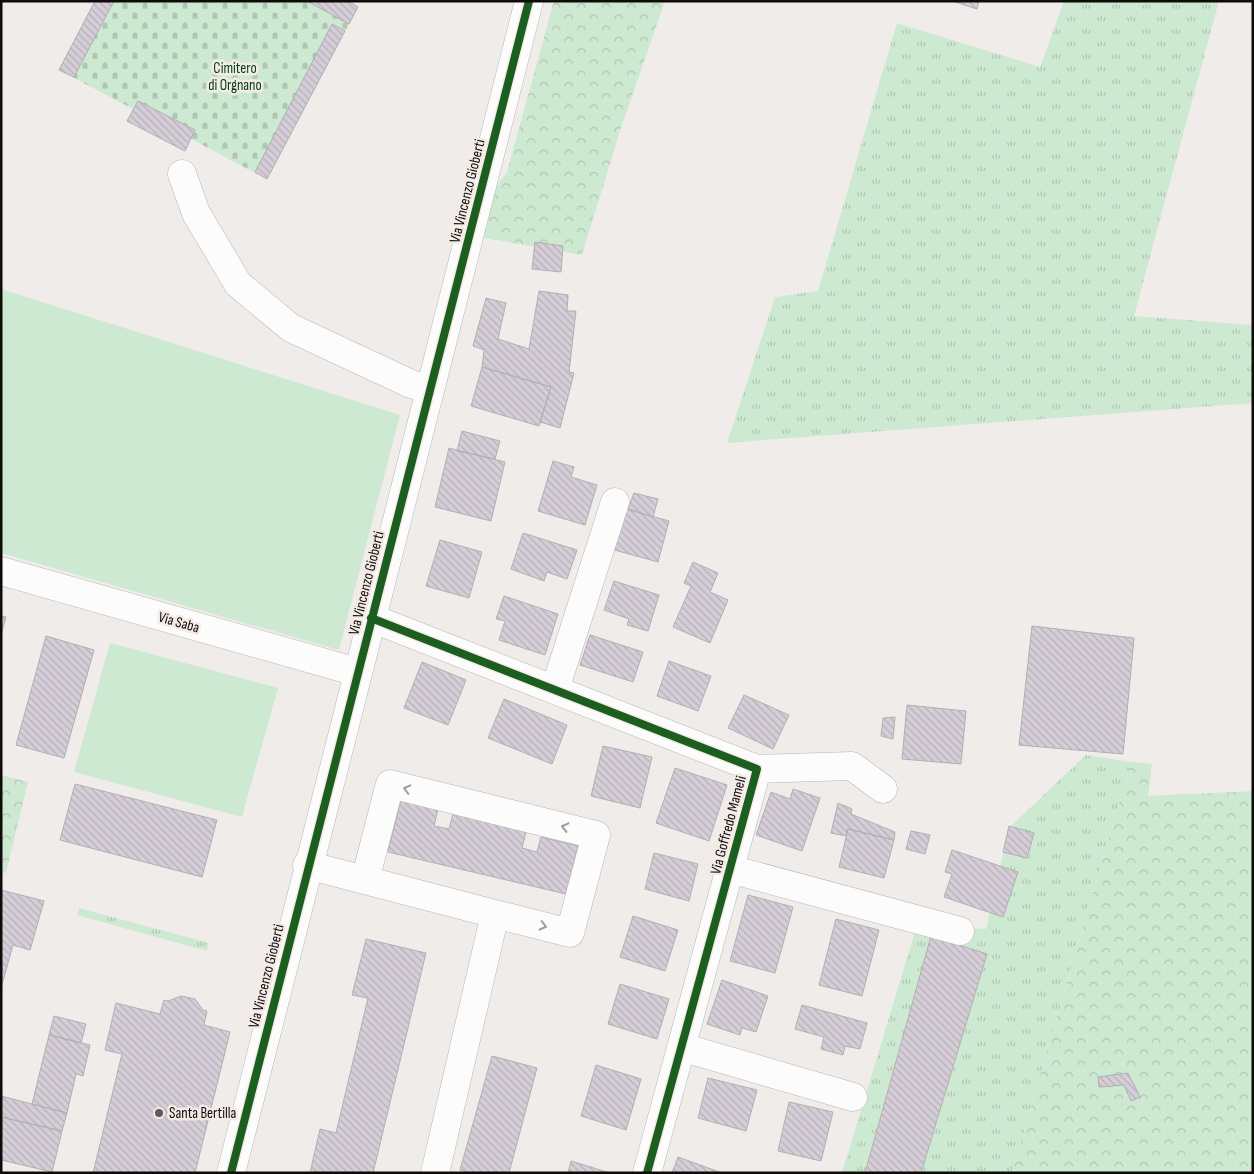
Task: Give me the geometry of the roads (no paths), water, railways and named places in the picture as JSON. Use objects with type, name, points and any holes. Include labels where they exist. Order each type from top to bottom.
[{"type":"street","name":"Via Vincenzo Gioberti","points":[[231,1173],[307,865],[529,1]]},
{"type":"street","points":[[182,174],[196,213],[238,284],[291,328],[402,380],[430,389]]},
{"type":"street","points":[[555,689],[615,502]]},
{"type":"street","name":"Via Saba","points":[[1,571],[357,672]]},
{"type":"street","name":"Via Goffredo Mameli","points":[[371,618],[757,769],[852,766],[883,789]]},
{"type":"street","name":"Via Goffredo Mameli","points":[[647,1173],[757,769]]},
{"type":"street","points":[[307,865],[495,914],[570,933],[596,835],[390,784],[365,880]]},
{"type":"street","name":"Via Goffredo Mameli","points":[[730,869],[960,931]]},
{"type":"street","points":[[435,1173],[495,914]]},
{"type":"street","points":[[681,1047],[853,1097]]},
{"type":"place","name":"Santa Bertilla","points":[[159,1113]]},
{"type":"park label","name":"Cimitero di Orgnano","points":[[235,76]]}]
